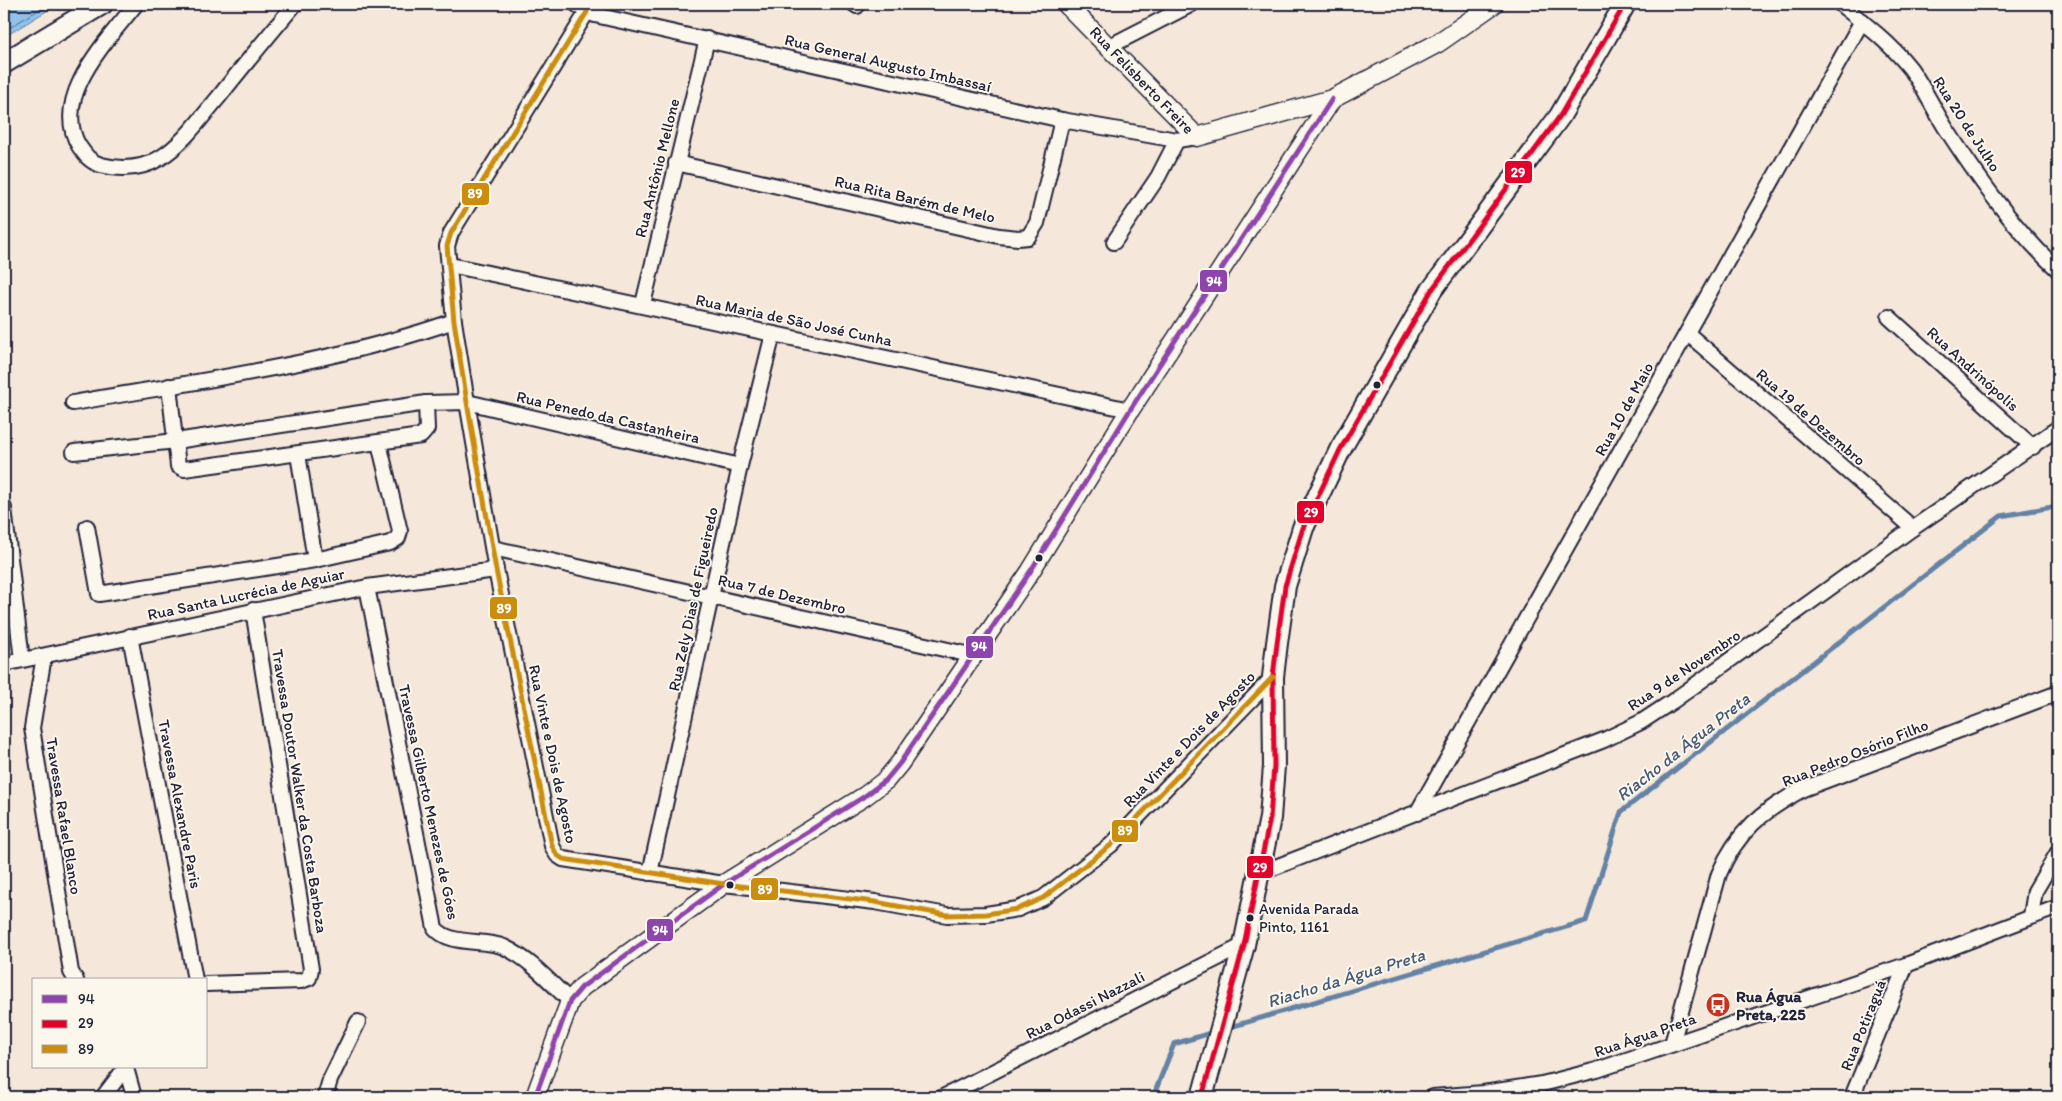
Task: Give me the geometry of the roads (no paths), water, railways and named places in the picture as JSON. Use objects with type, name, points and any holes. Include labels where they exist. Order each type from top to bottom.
[{"type":"main road","points":[[4,63],[102,4]]},
{"type":"main road","points":[[1202,1097],[1244,945],[1270,818],[1274,766],[1273,677],[1285,586],[1303,528],[1340,450],[1431,291],[1560,116],[1625,4]]},
{"type":"street","points":[[136,4],[86,69],[75,94],[70,115],[70,125],[86,156],[95,163],[110,167],[131,168],[144,166],[161,158],[186,136],[295,4]]},
{"type":"street","name":"Rua Felisberto Freire","points":[[1066,4],[1110,46],[1196,137],[1332,98],[1438,44],[1494,4]]},
{"type":"street","points":[[1110,46],[1192,4]]},
{"type":"street","name":"Rua 20 de Julho","points":[[1840,4],[1894,50],[1910,69],[1990,192],[2034,247],[2058,270]]},
{"type":"street","name":"Rua Vinte e Dois de Agosto","points":[[582,8],[451,233],[447,246],[454,322],[496,570],[552,846],[557,855],[563,859],[650,873],[875,902],[947,915],[986,914],[1018,909],[1044,898],[1111,845],[1273,677]]},
{"type":"street","name":"Rua General Augusto Imbassaí","points":[[582,8],[707,40],[1062,120],[1178,140],[1196,137]]},
{"type":"street","name":"Rua 10 de Maio","points":[[1417,814],[1862,22]]},
{"type":"street","name":"Rua Antônio Mellone","points":[[643,304],[707,40]]},
{"type":"street","points":[[535,1097],[570,1001],[582,987],[724,884],[865,796],[886,780],[974,656],[1030,572],[1130,410],[1332,98]]},
{"type":"street","name":"Rua Rita Barém de Melo","points":[[676,163],[999,236],[1018,238],[1028,236],[1037,223],[1062,120]]},
{"type":"street","points":[[1114,242],[1158,177],[1178,140]]},
{"type":"street","name":"Rua Maria de São José Cunha","points":[[450,265],[643,304],[773,334],[1130,410]]},
{"type":"street","name":"Rua Andrinópolis","points":[[1889,317],[2033,447]]},
{"type":"street","points":[[73,403],[278,366],[406,338],[454,322]]},
{"type":"street","name":"Rua 19 de Dezembro","points":[[1687,333],[1913,528]]},
{"type":"street","name":"Rua Zely Dias de Figueiredo","points":[[650,873],[740,466],[773,334]]},
{"type":"street","points":[[169,386],[178,466],[184,469],[415,438],[425,434],[427,429],[426,403]]},
{"type":"street","name":"Rua Penedo da Castanheira","points":[[74,452],[176,441],[426,403],[467,402],[740,466]]},
{"type":"street","name":"Rua 9 de Novembro","points":[[1260,873],[1417,814],[1604,740],[1641,722],[1913,528],[2058,428]]},
{"type":"street","points":[[87,527],[99,594],[315,560],[390,543],[398,538],[400,531],[379,443]]},
{"type":"street","points":[[298,454],[315,560]]},
{"type":"street","points":[[4,508],[22,660]]},
{"type":"street","name":"Rua 7 de Dezembro","points":[[493,548],[974,656]]},
{"type":"street","name":"Rua Santa Lucrécia de Aguiar","points":[[4,664],[367,587],[496,570]]},
{"type":"street","name":"Travessa Gilberto Menezes de Góes","points":[[367,587],[435,928],[447,937],[489,943],[517,954],[570,1001]]},
{"type":"street","name":"Travessa Doutor Walker da Costa Barboza","points":[[208,984],[301,981],[309,978],[311,969],[253,610]]},
{"type":"street","name":"Travessa Alexandre Paris","points":[[130,636],[195,978]]},
{"type":"street","name":"Travessa Rafael Blanco","points":[[44,656],[32,728],[71,972],[75,978]]},
{"type":"street","name":"Rua Pedro Osório Filho","points":[[1672,1044],[1719,874],[1729,850],[1750,824],[1770,808],[1804,789],[2058,694]]},
{"type":"street","points":[[2031,916],[2035,891],[2058,852]]},
{"type":"street","name":"Rua Água Preta","points":[[1434,1097],[1484,1095],[1542,1084],[1588,1072],[1906,965],[2058,907]]},
{"type":"street","name":"Rua Odassi Nazzali","points":[[943,1097],[1244,945]]},
{"type":"street","name":"Rua Potiraguá","points":[[1852,1097],[1906,965]]},
{"type":"street","points":[[325,1097],[330,1080],[358,1022]]},
{"type":"street","points":[[103,1097],[125,1068]]},
{"type":"street","points":[[126,1068],[134,1097]]},
{"type":"water","points":[[10,4],[58,4],[4,37],[4,8]]},
{"type":"waterway","name":"Riacho da Água Preta","points":[[1227,1028],[1586,921],[1621,812],[2001,516],[2058,506]]},
{"type":"waterway","name":"Riacho da Água Preta","points":[[1153,1097],[1174,1044],[1214,1032]]},
{"type":"place","name":"Avenida Parada Pinto, 1161","points":[[1250,918]]},
{"type":"place","name":"Rua Água Preta, 225","points":[[1718,1005]]}]
